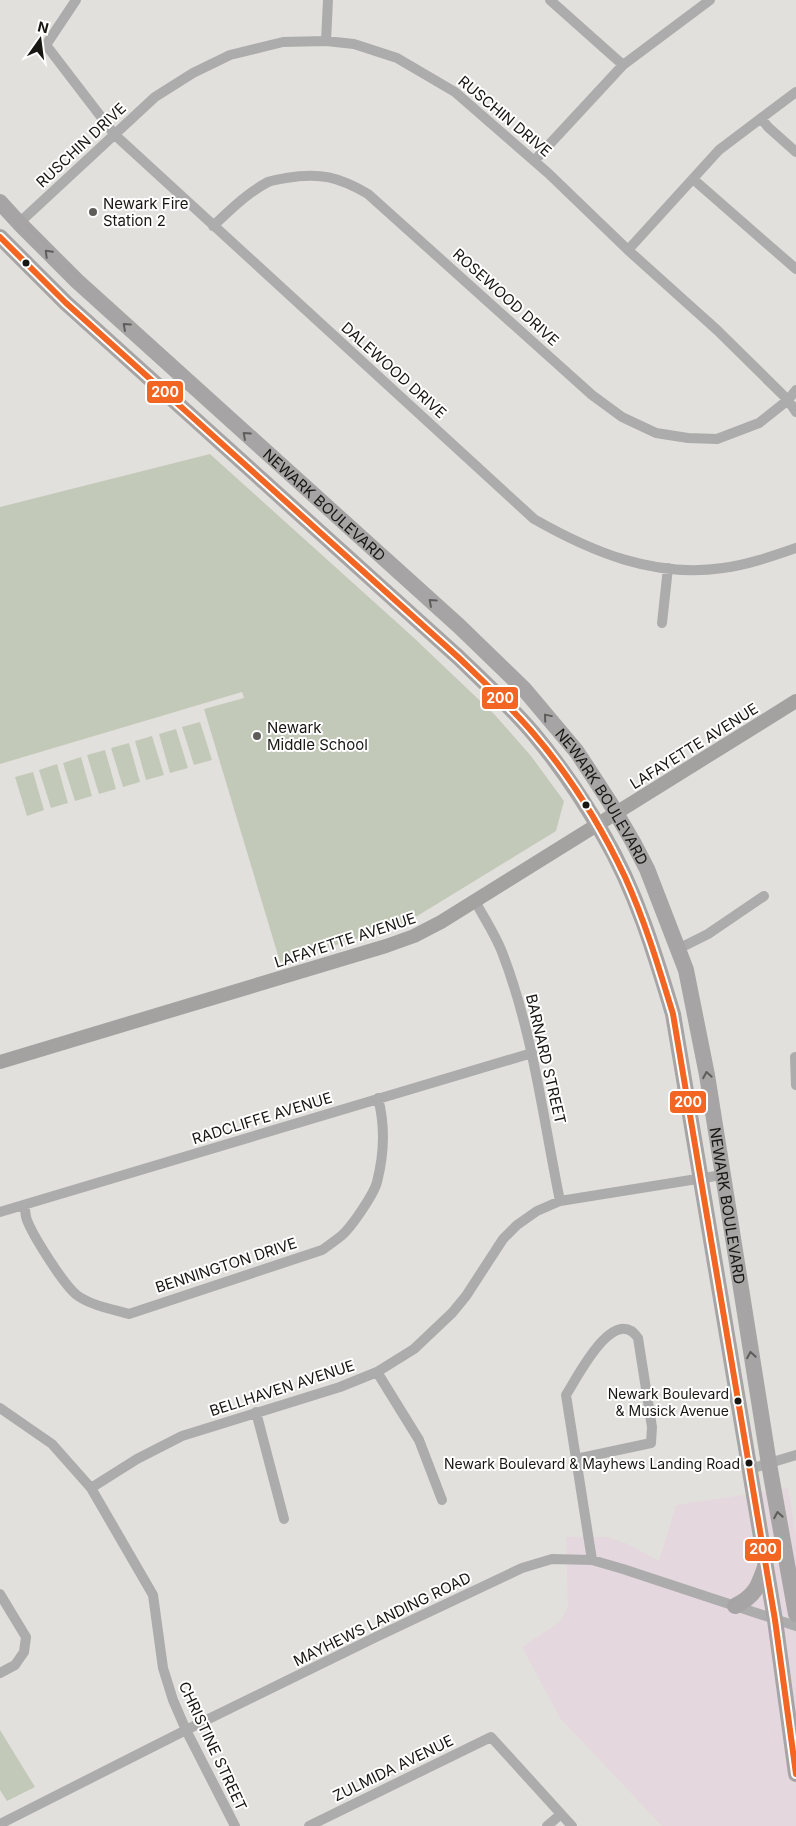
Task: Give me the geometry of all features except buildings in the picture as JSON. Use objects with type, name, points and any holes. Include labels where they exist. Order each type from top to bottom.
[{"type":"main road","name":"NEWARK BOULEVARD","points":[[0,202],[19,224],[83,287],[459,626],[524,688],[577,752],[616,813],[647,869],[686,970],[707,1075],[769,1464],[796,1614]]},
{"type":"main road","name":"NEWARK BOULEVARD","points":[[1,239],[66,303],[450,650],[496,694],[550,755],[605,837],[634,899],[673,1014],[775,1620],[796,1774]]},
{"type":"main road","points":[[735,1606],[746,1600],[759,1587],[766,1565]]},
{"type":"street","name":"DALEWOOD DRIVE","points":[[76,0],[46,45],[115,135],[534,518],[589,548],[642,564],[668,568],[696,570],[723,568],[775,556],[796,548]]},
{"type":"street","points":[[326,40],[328,0]]},
{"type":"street","points":[[550,0],[622,65]]},
{"type":"street","points":[[534,161],[622,65],[710,0]]},
{"type":"street","name":"RUSCHIN DRIVE","points":[[19,224],[155,97],[194,73],[230,55],[283,42],[326,40],[354,44],[376,50],[414,67],[456,92],[534,161],[628,250],[717,330],[788,400],[796,412]]},
{"type":"street","points":[[628,250],[719,150],[796,92]]},
{"type":"street","points":[[761,118],[768,127],[796,152]]},
{"type":"street","name":"ROSEWOOD DRIVE","points":[[213,226],[244,197],[269,181],[298,176],[324,176],[347,182],[368,194],[592,394],[622,416],[656,433],[688,438],[717,439],[759,423],[788,400],[796,390]]},
{"type":"street","points":[[693,179],[796,269]]},
{"type":"street","points":[[1,239],[19,224]]},
{"type":"street","points":[[662,623],[668,568]]},
{"type":"street","name":"LAFAYETTE AVENUE","points":[[0,1062],[414,936],[441,922],[796,701]]},
{"type":"street","points":[[678,949],[708,934],[764,896]]},
{"type":"street","name":"BARNARD STREET","points":[[475,901],[501,950],[522,1012],[532,1053],[560,1201]]},
{"type":"street","name":"RADCLIFFE AVENUE","points":[[0,1212],[532,1053]]},
{"type":"street","points":[[795,1057],[796,1086]]},
{"type":"street","name":"BENNINGTON DRIVE","points":[[24,1205],[29,1225],[52,1263],[77,1296],[98,1306],[129,1314],[322,1250],[342,1235],[358,1216],[377,1184],[382,1146],[382,1116],[378,1098]]},
{"type":"street","name":"BELLHAVEN AVENUE","points":[[91,1488],[137,1459],[182,1436],[340,1387],[377,1372],[414,1348],[452,1312],[466,1296],[503,1239],[517,1225],[537,1211],[560,1201],[722,1175]]},
{"type":"street","points":[[576,1459],[651,1443],[652,1426],[640,1348],[638,1338],[633,1332],[626,1330],[609,1334],[596,1348],[566,1395],[576,1459],[592,1560]]},
{"type":"street","points":[[377,1372],[419,1440],[442,1500]]},
{"type":"street","name":"CHRISTINE STREET","points":[[0,1408],[52,1444],[91,1488],[153,1595],[165,1677],[172,1700],[234,1826]]},
{"type":"street","points":[[256,1412],[284,1519]]},
{"type":"street","points":[[750,1470],[796,1455]]},
{"type":"street","name":"MAYHEWS LANDING ROAD","points":[[0,1824],[186,1730],[522,1568],[552,1558],[592,1560],[796,1626]]},
{"type":"street","points":[[0,1594],[26,1637],[24,1652],[15,1665],[0,1673]]},
{"type":"street","name":"ZULMIDA AVENUE","points":[[309,1826],[491,1737],[561,1814]]},
{"type":"street","points":[[546,1826],[561,1814],[572,1826]]},
{"type":"shaded area","points":[[788,1488],[796,1536],[796,1826],[662,1826],[560,1718],[522,1647],[560,1622],[568,1607],[566,1537],[607,1537],[628,1544],[659,1561],[676,1505]]},
{"type":"green space","name":"Newark Middle School","points":[[210,454],[413,637],[495,715],[531,756],[564,801],[556,831],[414,918],[395,927],[280,962],[204,709],[244,698],[242,692],[0,764],[0,507]]},
{"type":"green space","points":[[200,722],[212,760],[194,765],[182,727]]},
{"type":"green space","points":[[176,729],[188,768],[170,773],[159,734]]},
{"type":"green space","points":[[152,736],[164,775],[146,780],[135,741]]},
{"type":"green space","points":[[129,743],[140,782],[123,787],[111,748]]},
{"type":"green space","points":[[105,750],[116,789],[99,794],[87,755]]},
{"type":"green space","points":[[81,757],[92,796],[75,801],[63,763]]},
{"type":"green space","points":[[57,764],[68,803],[51,808],[39,770]]},
{"type":"green space","points":[[33,772],[44,810],[27,816],[15,777]]},
{"type":"green space","points":[[0,1730],[35,1787],[7,1801],[0,1790]]},
{"type":"transit line","name":"200","points":[[0,237],[66,303],[458,657],[506,704],[560,766],[595,820],[616,858],[645,928],[673,1014],[775,1620],[796,1774]]},
{"type":"place","name":"Newark Fire Station 2","points":[[93,212]]},
{"type":"place","name":"Newark Middle School","points":[[257,736]]},
{"type":"place","name":"Newark Boulevard & Musick Avenue","points":[[738,1401]]},
{"type":"place","name":"Newark Boulevard & Mayhews Landing Road","points":[[749,1463]]}]
